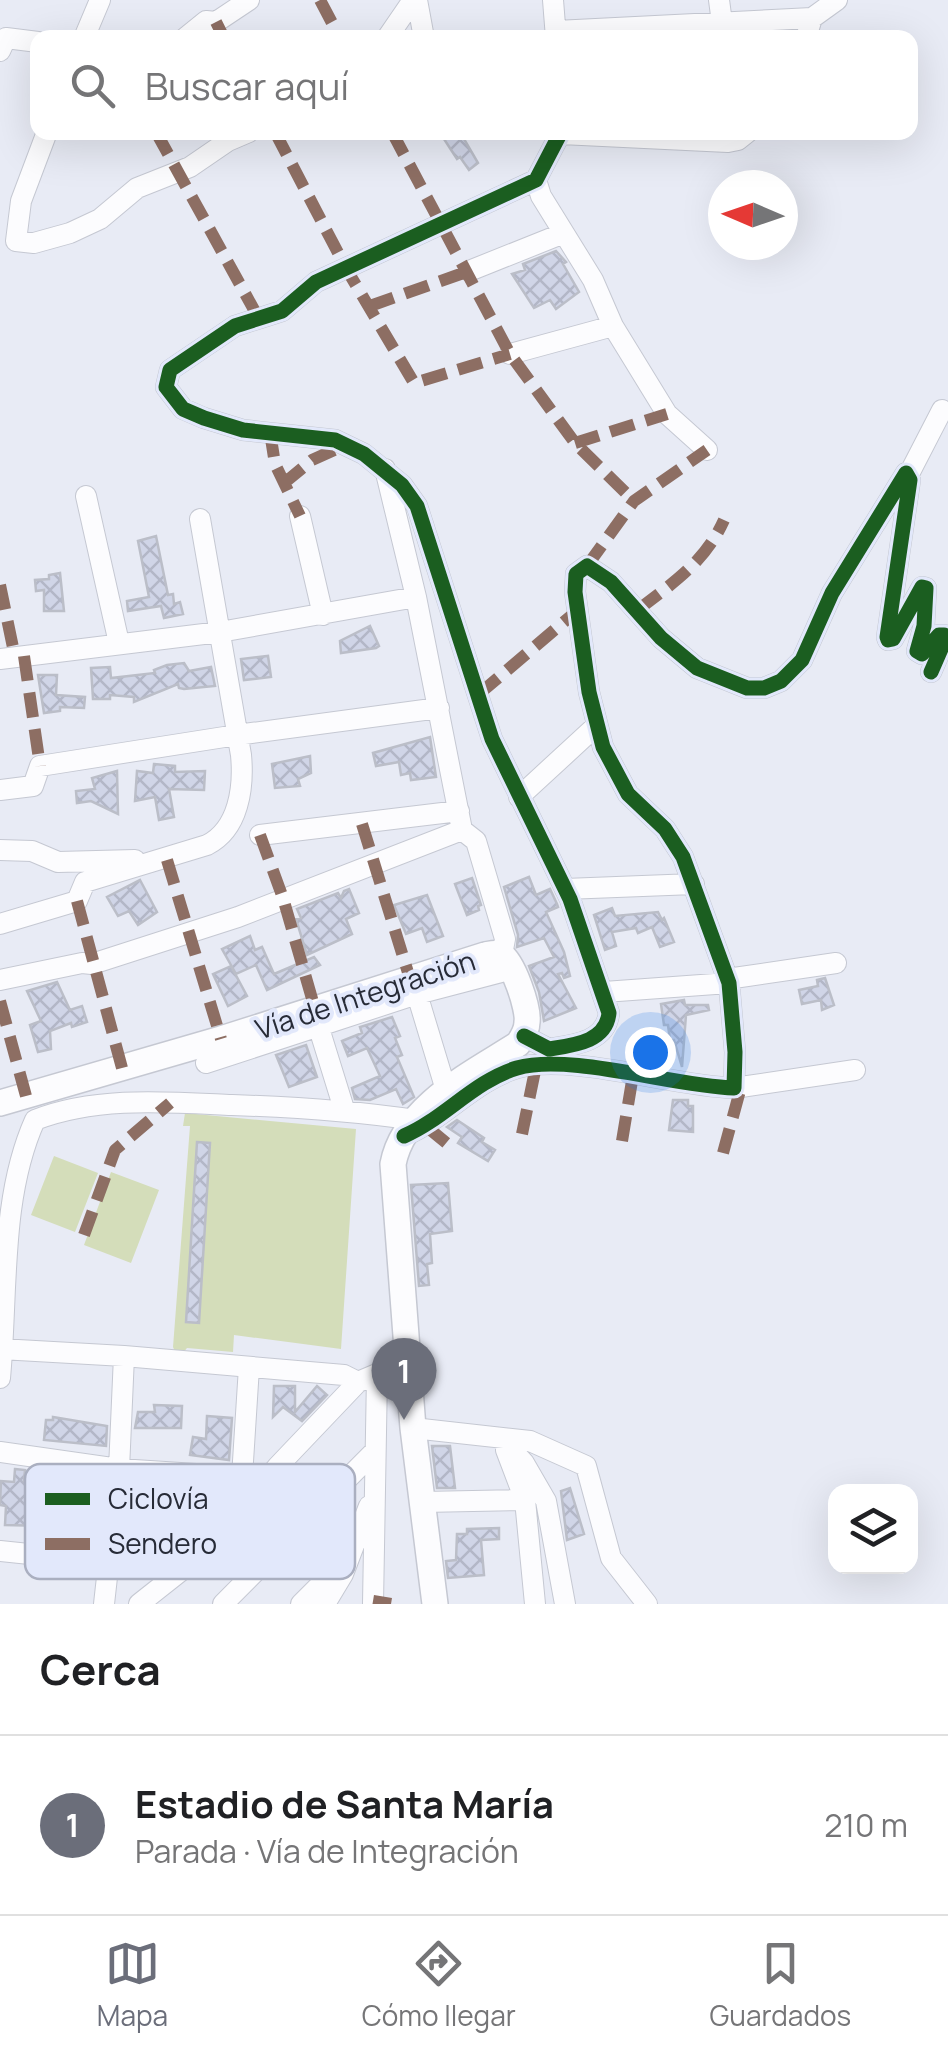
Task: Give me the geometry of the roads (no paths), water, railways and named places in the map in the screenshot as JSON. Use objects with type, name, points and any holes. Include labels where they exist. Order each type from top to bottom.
[{"type":"main road","name":"Vía de Integración","points":[[0,1104],[222,1040],[485,955],[507,962],[527,1013],[524,1036]]},
{"type":"main road","points":[[434,1604],[414,1428],[393,1164],[410,1128],[446,1090],[518,1044],[524,1036]]},
{"type":"street","points":[[87,30],[100,0]]},
{"type":"street","points":[[195,30],[206,21],[216,22],[248,0]]},
{"type":"street","points":[[393,30],[415,0]]},
{"type":"street","points":[[415,0],[422,30]]},
{"type":"street","points":[[553,0],[556,30]]},
{"type":"street","points":[[603,30],[721,20],[809,28],[836,0]]},
{"type":"street","points":[[2,42],[30,42]]},
{"type":"street","points":[[44,140],[21,202],[16,241],[34,243],[70,234],[100,219],[137,188],[190,167],[230,140]]},
{"type":"street","points":[[557,140],[536,180],[541,196],[667,414],[707,450]]},
{"type":"street","points":[[524,1036],[548,1050],[602,1034],[610,1012],[565,889],[492,740],[417,506],[385,469],[336,440],[244,430],[183,409],[166,387],[170,370],[235,326],[282,311],[316,282],[536,180]]},
{"type":"street","points":[[468,271],[564,233]]},
{"type":"street","points":[[510,354],[613,326]]},
{"type":"street","points":[[931,672],[945,640],[944,635],[939,635],[922,654],[917,651],[924,626],[926,588],[922,587],[893,639],[886,637],[909,474],[942,410]]},
{"type":"street","points":[[206,1063],[507,962],[505,939],[476,840],[461,820],[416,596],[385,469]]},
{"type":"street","points":[[734,1088],[735,1052],[728,981],[675,842],[628,794],[603,747],[596,726],[575,592],[576,574],[587,566],[611,582],[660,638],[698,668],[747,688],[764,688],[781,681],[802,660],[815,625],[841,578],[903,474],[909,474]]},
{"type":"street","points":[[86,496],[119,643]]},
{"type":"street","points":[[300,516],[323,615]]},
{"type":"street","points":[[0,924],[77,900],[85,882],[167,860],[219,839],[229,823],[244,782],[200,519]]},
{"type":"street","points":[[0,660],[220,632],[416,596]]},
{"type":"street","points":[[0,790],[34,786],[40,766],[237,734],[440,708]]},
{"type":"street","points":[[520,798],[596,726]]},
{"type":"street","points":[[260,835],[461,820]]},
{"type":"street","points":[[0,980],[92,964],[238,917],[461,820]]},
{"type":"street","points":[[0,850],[32,851],[58,862],[167,860]]},
{"type":"street","points":[[565,889],[694,884]]},
{"type":"street","points":[[604,992],[728,981],[836,963]]},
{"type":"street","points":[[417,994],[446,1090]]},
{"type":"street","points":[[318,1025],[344,1109]]},
{"type":"street","points":[[0,1378],[2,1234],[10,1172],[35,1120],[55,1112],[105,1103],[344,1109],[410,1128],[427,1126],[484,1083],[518,1068],[572,1066],[734,1088],[855,1070]]},
{"type":"street","points":[[1,1350],[124,1356],[368,1379]]},
{"type":"street","points":[[119,1464],[124,1356]]},
{"type":"street","points":[[280,1464],[368,1379],[408,1361]]},
{"type":"street","points":[[243,1464],[248,1367]]},
{"type":"street","points":[[368,1379],[375,1451],[373,1604]]},
{"type":"street","points":[[414,1428],[530,1441],[586,1466],[611,1558],[647,1604]]},
{"type":"street","points":[[502,1439],[524,1500],[535,1604],[522,1604]]},
{"type":"street","points":[[502,1439],[524,1462],[546,1501],[565,1604]]},
{"type":"street","points":[[355,1471],[375,1451]]},
{"type":"street","points":[[0,1452],[84,1464]]},
{"type":"street","points":[[355,1542],[375,1490]]},
{"type":"street","points":[[423,1502],[524,1500]]},
{"type":"street","points":[[0,1551],[25,1554]]},
{"type":"street","points":[[104,1604],[108,1579]]},
{"type":"street","points":[[138,1604],[170,1579]]},
{"type":"street","points":[[223,1604],[248,1579]]},
{"type":"street","points":[[302,1604],[333,1579]]},
{"type":"street","points":[[325,1604],[340,1579]]},
{"type":"place","name":"Estadio de Santa María","points":[[404,1420]]}]
